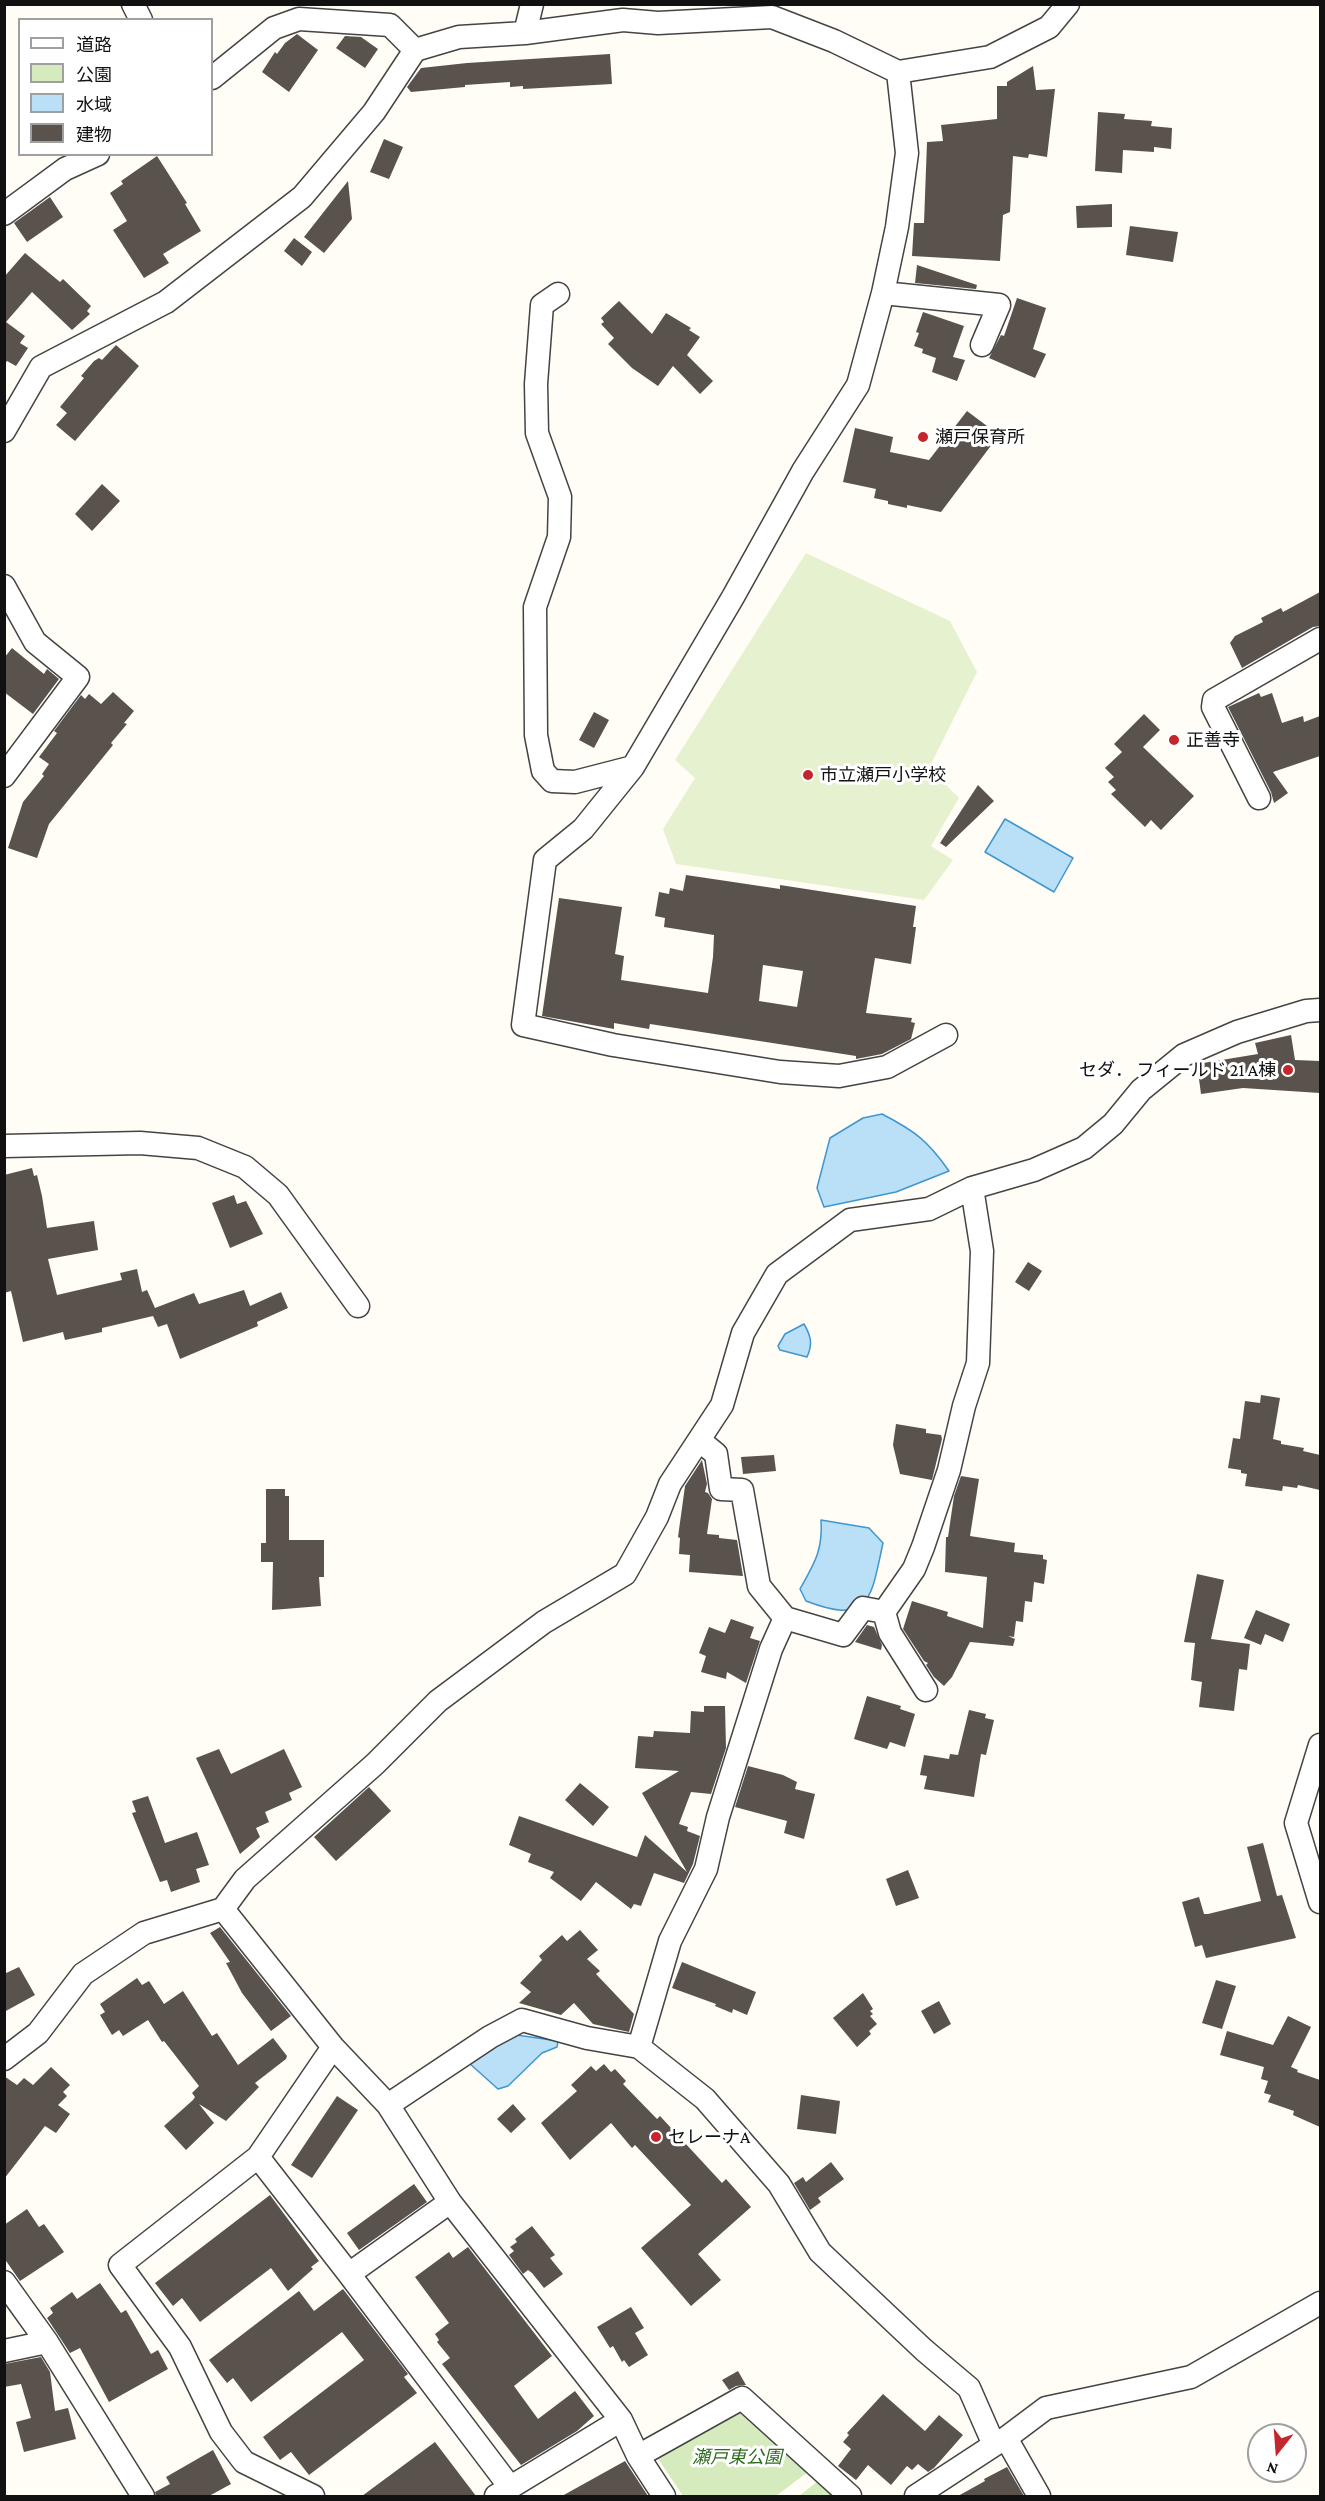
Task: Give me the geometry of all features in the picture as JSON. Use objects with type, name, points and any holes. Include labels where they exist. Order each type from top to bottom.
[{"type":"street","points":[[133,4],[140,18]]},
{"type":"street","points":[[525,33],[532,4]]},
{"type":"street","points":[[4,431],[41,367],[166,302],[302,197],[374,112],[415,50],[459,38],[525,33],[623,20],[658,23],[770,11],[898,72],[990,57],[1049,27],[1068,4]]},
{"type":"street","points":[[213,77],[274,28],[299,20],[390,25],[415,50]]},
{"type":"street","points":[[898,72],[907,153],[897,227],[883,293],[858,385],[803,471],[733,597],[633,767],[583,829],[545,860],[523,1025],[613,1045],[780,1072],[839,1076],[887,1067],[945,1035]]},
{"type":"street","points":[[4,214],[65,169],[94,156]]},
{"type":"street","points":[[883,293],[999,304],[982,345]]},
{"type":"street","points":[[558,294],[542,305],[536,384],[537,433],[560,496],[559,537],[536,607],[536,735],[543,771],[552,781],[575,782],[633,767]]},
{"type":"street","points":[[4,586],[35,642],[78,677],[4,776]]},
{"type":"street","points":[[1259,798],[1213,707],[1214,700],[1320,639]]},
{"type":"street","points":[[4,2059],[38,2033],[83,1974],[144,1933],[223,1909],[245,1879],[375,1764],[438,1701],[544,1622],[625,1574],[657,1517],[670,1484],[722,1405],[743,1334],[777,1274],[850,1220],[929,1209],[972,1188],[1034,1170],[1084,1149],[1113,1124],[1141,1090],[1184,1055],[1237,1032],[1306,1011],[1320,1010]]},
{"type":"street","points":[[4,1146],[140,1143],[198,1148],[245,1167],[278,1195],[358,1306]]},
{"type":"street","points":[[884,1612],[914,1569],[923,1547],[949,1470],[964,1406],[978,1363],[982,1251],[972,1188]]},
{"type":"street","points":[[699,1440],[716,1454],[721,1489],[742,1490],[759,1586],[784,1618],[843,1635],[863,1608],[884,1612]]},
{"type":"street","points":[[884,1612],[890,1633],[926,1690]]},
{"type":"street","points":[[639,2047],[670,1941],[706,1869],[718,1817],[771,1649],[784,1618]]},
{"type":"street","points":[[1320,1745],[1296,1823],[1320,1902]]},
{"type":"street","points":[[223,1909],[333,2047],[388,2105],[450,2202],[621,2420],[638,2456],[664,2496]]},
{"type":"street","points":[[388,2105],[490,2037],[522,2020],[586,2038],[639,2047],[705,2099],[779,2184],[820,2252],[909,2337],[969,2388],[1000,2442],[1039,2496]]},
{"type":"street","points":[[312,2496],[244,2462],[221,2432],[180,2347],[120,2265],[258,2157],[333,2047]]},
{"type":"street","points":[[258,2157],[349,2274],[503,2492],[621,2420]]},
{"type":"street","points":[[349,2274],[450,2202]]},
{"type":"street","points":[[4,2282],[47,2342],[143,2496]]},
{"type":"street","points":[[915,2496],[1000,2442],[1046,2408],[1191,2377],[1320,2303]]},
{"type":"street","points":[[4,2352],[47,2342]]},
{"type":"street","points":[[638,2456],[742,2398],[850,2496]]},
{"type":"green space","points":[[806,553],[950,621],[977,672],[929,768],[959,798],[931,846],[953,860],[924,900],[676,864],[663,829],[695,778],[675,760]]},
{"type":"green space","name":"瀬戸東公園","points":[[745,2410],[809,2471],[776,2496],[683,2496],[655,2454]]},
{"type":"green space","name":"瀬戸東公園","points":[[818,2481],[837,2496],[799,2496]]},
{"type":"water","points":[[1005,819],[1073,858],[1054,892],[985,852]]},
{"type":"water","points":[[882,1114],[920,1138],[949,1171],[896,1192],[824,1207],[817,1188],[830,1138],[863,1118]]},
{"type":"water","points":[[804,1324],[810,1340],[807,1357],[780,1350],[778,1346],[785,1334]]},
{"type":"water","points":[[821,1520],[869,1528],[883,1543],[871,1592],[856,1608],[844,1610],[827,1608],[806,1601],[800,1589],[819,1549]]},
{"type":"water","points":[[510,2034],[558,2041],[557,2047],[542,2053],[508,2086],[498,2089],[469,2063]]},
{"type":"building","points":[[297,34],[318,50],[289,92],[262,72],[275,52],[277,54],[285,43]]},
{"type":"building","points":[[345,36],[361,37],[378,49],[365,68],[336,48]]},
{"type":"building","points":[[610,54],[612,84],[523,89],[523,86],[510,87],[510,82],[411,92],[407,87],[421,68]]},
{"type":"building","points":[[1033,66],[1036,90],[1055,89],[1047,157],[1029,154],[1028,158],[1013,156],[1010,212],[1003,215],[1000,261],[912,256],[914,223],[924,223],[927,142],[943,141],[941,125],[997,119],[997,86],[1007,86],[1007,82]]},
{"type":"building","points":[[1098,112],[1125,114],[1124,119],[1152,121],[1151,126],[1172,128],[1171,149],[1154,147],[1154,152],[1123,150],[1122,173],[1095,171]]},
{"type":"building","points":[[384,139],[403,147],[389,179],[370,172]]},
{"type":"building","points":[[157,156],[187,203],[185,204],[201,231],[163,254],[169,263],[144,278],[113,230],[127,221],[110,193],[123,184],[121,181]]},
{"type":"building","points":[[348,181],[352,219],[324,253],[304,237]]},
{"type":"building","points":[[50,197],[63,217],[27,242],[14,223]]},
{"type":"building","points":[[1112,204],[1112,227],[1077,228],[1076,206]]},
{"type":"building","points":[[1130,226],[1178,232],[1173,262],[1126,255]]},
{"type":"building","points":[[294,238],[312,252],[302,266],[284,251]]},
{"type":"building","points":[[25,253],[60,282],[63,279],[91,306],[87,311],[90,314],[72,330],[32,292],[6,322],[25,336],[20,343],[28,348],[16,366],[7,361],[4,365],[4,277]]},
{"type":"building","points":[[917,265],[977,285],[976,289],[915,283]]},
{"type":"building","points":[[1017,298],[1046,308],[1033,349],[1046,354],[1035,378],[989,358],[1001,335],[1004,336]]},
{"type":"building","points":[[619,301],[652,334],[666,313],[691,328],[689,330],[700,337],[687,355],[713,381],[700,394],[673,366],[658,386],[632,368],[608,344],[614,338],[601,324],[604,322],[601,318]]},
{"type":"building","points":[[923,312],[964,326],[953,357],[965,360],[957,381],[932,372],[936,358],[922,353],[923,349],[914,346]]},
{"type":"building","points":[[116,345],[139,366],[75,441],[56,425],[67,413],[60,407],[84,378],[81,376],[94,361],[99,358],[102,360]]},
{"type":"building","points":[[967,411],[999,435],[941,512],[907,505],[907,508],[888,504],[888,501],[874,498],[876,489],[843,482],[855,428],[893,437],[890,452],[929,460]]},
{"type":"building","points":[[102,484],[120,501],[92,531],[75,514]]},
{"type":"building","points":[[1320,592],[1320,626],[1313,627],[1242,668],[1230,643],[1235,636],[1263,622],[1261,618],[1281,608],[1283,612]]},
{"type":"building","points":[[12,648],[44,674],[47,669],[59,679],[33,714],[4,692],[4,658]]},
{"type":"building","points":[[113,692],[134,711],[124,723],[127,724],[111,743],[113,745],[49,824],[37,858],[8,848],[23,802],[44,776],[42,774],[49,764],[39,757],[57,733],[54,731],[81,695],[85,699],[89,694],[101,704]]},
{"type":"building","points":[[1259,693],[1261,697],[1272,693],[1282,723],[1303,716],[1304,722],[1320,716],[1320,756],[1273,772],[1288,793],[1274,803],[1271,792],[1228,707]]},
{"type":"building","points":[[594,712],[609,720],[594,748],[579,740]]},
{"type":"building","points":[[1144,714],[1160,730],[1143,747],[1194,796],[1161,830],[1151,820],[1145,827],[1111,794],[1116,790],[1108,782],[1114,777],[1105,768],[1122,752],[1114,744]]},
{"type":"building","points":[[978,785],[994,801],[946,847],[940,843]]},
{"type":"building","points":[[686,875],[780,889],[780,885],[916,906],[913,927],[916,927],[911,964],[875,958],[866,1013],[912,1018],[911,1022],[915,1023],[911,1039],[882,1054],[856,1059],[856,1056],[650,1024],[649,1029],[614,1023],[614,1029],[542,1016],[559,898],[622,907],[615,954],[624,956],[621,980],[708,993],[714,935],[664,927],[665,918],[655,916],[659,892],[669,894],[670,888],[683,891]],"holes":[[[763,965],[803,971],[797,1007],[759,1001]]]},
{"type":"building","points":[[1291,1035],[1295,1060],[1320,1061],[1320,1093],[1243,1088],[1201,1094],[1197,1064],[1258,1054],[1255,1043]]},
{"type":"building","points":[[32,1168],[34,1176],[37,1175],[47,1228],[94,1221],[98,1250],[48,1259],[57,1295],[122,1280],[120,1273],[137,1269],[142,1292],[147,1290],[155,1308],[194,1293],[199,1304],[244,1290],[250,1306],[281,1292],[288,1308],[257,1322],[258,1326],[180,1359],[167,1324],[158,1327],[153,1316],[102,1328],[102,1332],[65,1340],[63,1332],[23,1342],[11,1291],[4,1293],[4,1175]]},
{"type":"building","points":[[234,1195],[237,1204],[246,1201],[263,1234],[230,1248],[212,1203]]},
{"type":"building","points":[[1028,1262],[1042,1271],[1029,1291],[1015,1282]]},
{"type":"building","points":[[1261,1395],[1280,1398],[1273,1439],[1281,1441],[1281,1444],[1304,1448],[1303,1451],[1320,1455],[1320,1490],[1298,1485],[1297,1488],[1283,1486],[1282,1491],[1245,1486],[1247,1474],[1241,1473],[1241,1470],[1228,1468],[1233,1438],[1240,1439],[1245,1401],[1260,1403]]},
{"type":"building","points":[[896,1424],[926,1429],[926,1433],[941,1435],[932,1480],[900,1474],[893,1445]]},
{"type":"building","points":[[774,1455],[776,1471],[743,1474],[741,1457]]},
{"type":"building","points":[[702,1460],[707,1484],[705,1492],[712,1499],[707,1534],[737,1540],[743,1576],[689,1572],[690,1555],[679,1554],[680,1538],[678,1537],[685,1486]]},
{"type":"building","points":[[961,1476],[979,1479],[970,1536],[1015,1543],[1014,1552],[1043,1555],[1043,1559],[1047,1560],[1044,1584],[1034,1582],[1032,1602],[1025,1601],[1023,1622],[1016,1621],[1014,1637],[1008,1636],[1015,1639],[1013,1646],[970,1642],[952,1677],[944,1686],[934,1677],[926,1665],[928,1663],[924,1661],[903,1629],[912,1601],[948,1612],[947,1616],[983,1628],[987,1577],[945,1572],[946,1537],[948,1537],[954,1496]]},
{"type":"building","points":[[266,1489],[285,1489],[285,1496],[289,1496],[289,1540],[324,1540],[324,1577],[319,1577],[321,1606],[272,1610],[273,1562],[261,1562],[261,1543],[266,1543]]},
{"type":"building","points":[[1197,1574],[1224,1580],[1211,1639],[1250,1644],[1247,1670],[1239,1669],[1234,1711],[1199,1707],[1202,1682],[1191,1680],[1195,1643],[1184,1642]]},
{"type":"building","points":[[1256,1610],[1290,1624],[1283,1642],[1265,1634],[1261,1645],[1244,1638]]},
{"type":"building","points":[[731,1619],[754,1627],[750,1638],[760,1641],[746,1683],[727,1672],[726,1679],[701,1672],[706,1656],[699,1653],[709,1627],[725,1633]]},
{"type":"building","points":[[867,1625],[874,1627],[882,1645],[881,1650],[855,1642]]},
{"type":"building","points":[[867,1696],[901,1706],[900,1709],[915,1714],[905,1747],[890,1742],[887,1749],[854,1739]]},
{"type":"building","points":[[704,1706],[725,1706],[726,1748],[711,1794],[691,1792],[679,1824],[688,1827],[687,1831],[700,1836],[693,1864],[684,1883],[654,1873],[641,1906],[634,1904],[631,1909],[596,1882],[581,1901],[550,1878],[554,1872],[528,1862],[531,1854],[509,1845],[519,1816],[637,1857],[645,1835],[687,1872],[642,1793],[679,1771],[635,1768],[638,1736],[653,1737],[654,1731],[690,1733],[691,1711],[704,1712]]},
{"type":"building","points":[[969,1710],[986,1714],[985,1718],[994,1720],[986,1755],[981,1754],[974,1797],[924,1789],[927,1776],[920,1775],[924,1755],[949,1759],[950,1754],[958,1755]]},
{"type":"building","points":[[219,1749],[231,1774],[284,1749],[302,1787],[289,1793],[292,1800],[265,1812],[269,1822],[256,1828],[260,1837],[240,1854],[196,1758]]},
{"type":"building","points":[[748,1766],[783,1775],[797,1782],[795,1789],[815,1794],[804,1839],[784,1833],[787,1821],[735,1807]]},
{"type":"building","points":[[580,1783],[609,1807],[593,1826],[565,1800]]},
{"type":"building","points":[[369,1787],[391,1811],[336,1861],[314,1837]]},
{"type":"building","points":[[148,1796],[165,1843],[197,1832],[209,1865],[196,1869],[200,1882],[171,1892],[167,1880],[160,1882],[132,1813],[136,1812],[132,1801]]},
{"type":"building","points":[[1263,1843],[1277,1896],[1282,1895],[1296,1938],[1206,1958],[1202,1945],[1195,1947],[1182,1902],[1199,1897],[1204,1914],[1208,1914],[1261,1901],[1247,1847]]},
{"type":"building","points":[[908,1870],[919,1898],[896,1906],[886,1879]]},
{"type":"building","points":[[220,1927],[291,2016],[271,2031],[242,1993],[226,1963],[230,1962],[210,1933]]},
{"type":"building","points":[[580,1930],[598,1950],[587,1959],[600,1971],[596,1974],[634,2014],[629,2032],[593,2024],[574,2003],[561,2015],[519,2003],[531,1992],[520,1983],[542,1960],[539,1956],[562,1935],[567,1941]]},
{"type":"building","points":[[682,1962],[756,1992],[747,2015],[733,2009],[732,2013],[715,2006],[716,2004],[672,1988]]},
{"type":"building","points":[[19,1967],[35,1995],[4,2012],[4,1974]]},
{"type":"building","points":[[137,1978],[142,1985],[149,1981],[164,2004],[183,1991],[212,2036],[217,2033],[238,2065],[273,2038],[287,2056],[255,2083],[259,2087],[226,2121],[199,2104],[214,2123],[186,2150],[164,2126],[193,2100],[195,2097],[192,2093],[199,2086],[164,2041],[162,2042],[148,2020],[123,2036],[119,2030],[112,2035],[100,2015],[105,2012],[100,2004]]},
{"type":"building","points":[[1216,1980],[1236,1986],[1222,2029],[1202,2023]]},
{"type":"building","points":[[863,1993],[873,2009],[870,2011],[873,2014],[870,2016],[877,2024],[869,2031],[871,2034],[857,2047],[833,2018]]},
{"type":"building","points":[[939,2001],[951,2024],[934,2034],[921,2011]]},
{"type":"building","points":[[1288,2016],[1311,2027],[1291,2067],[1298,2070],[1297,2072],[1320,2080],[1320,2127],[1293,2115],[1294,2111],[1268,2102],[1271,2095],[1264,2093],[1268,2081],[1261,2079],[1264,2067],[1220,2055],[1227,2031],[1273,2045]]},
{"type":"building","points":[[604,2064],[611,2072],[615,2069],[626,2081],[623,2084],[657,2119],[660,2116],[722,2183],[726,2179],[751,2207],[698,2254],[721,2280],[691,2306],[641,2248],[691,2205],[635,2145],[632,2148],[611,2123],[570,2160],[541,2123],[577,2091],[571,2085],[591,2066],[596,2071]]},
{"type":"building","points":[[51,2067],[70,2085],[63,2092],[67,2096],[58,2105],[70,2114],[56,2133],[45,2126],[4,2179],[4,2076],[17,2085],[24,2078],[33,2085]]},
{"type":"building","points":[[801,2095],[840,2101],[836,2134],[797,2129]]},
{"type":"building","points":[[337,2096],[358,2110],[312,2178],[291,2165]]},
{"type":"building","points":[[513,2104],[526,2119],[511,2133],[497,2119]]},
{"type":"building","points":[[831,2162],[844,2179],[818,2198],[821,2202],[810,2210],[794,2183],[803,2177],[806,2182]]},
{"type":"building","points":[[414,2184],[427,2202],[359,2250],[347,2233]]},
{"type":"building","points":[[270,2195],[319,2261],[311,2267],[313,2269],[288,2291],[271,2268],[200,2322],[182,2298],[173,2306],[155,2283]]},
{"type":"building","points":[[27,2209],[39,2227],[44,2224],[64,2252],[20,2281],[4,2258],[4,2225]]},
{"type":"building","points":[[532,2226],[555,2255],[550,2258],[563,2274],[544,2288],[528,2270],[523,2274],[509,2255],[514,2251],[510,2247],[517,2242],[515,2239]]},
{"type":"building","points":[[468,2247],[552,2356],[514,2386],[538,2419],[575,2391],[594,2416],[577,2431],[521,2465],[442,2364],[450,2358],[437,2342],[439,2340],[435,2334],[449,2323],[415,2277],[449,2252],[453,2258]]},
{"type":"building","points":[[100,2283],[121,2313],[126,2310],[151,2354],[158,2350],[168,2369],[109,2402],[80,2348],[70,2353],[47,2318],[53,2313],[50,2308],[72,2292],[77,2299]]},
{"type":"building","points":[[343,2289],[408,2374],[404,2377],[417,2393],[309,2475],[291,2452],[280,2460],[263,2437],[364,2360],[342,2332],[251,2402],[233,2378],[227,2383],[209,2360],[299,2291],[314,2311]]},
{"type":"building","points":[[631,2307],[644,2328],[635,2333],[648,2355],[629,2367],[624,2360],[622,2362],[613,2346],[610,2348],[597,2327]]},
{"type":"building","points":[[41,2357],[50,2372],[55,2411],[68,2408],[76,2439],[24,2452],[16,2422],[31,2418],[21,2384],[4,2387],[4,2364]]},
{"type":"building","points":[[738,2371],[746,2385],[736,2386],[729,2390],[722,2380]]},
{"type":"building","points":[[883,2394],[925,2431],[939,2415],[963,2435],[934,2468],[928,2472],[918,2464],[912,2470],[907,2466],[891,2485],[868,2465],[856,2480],[838,2466],[851,2449],[843,2442],[849,2435],[847,2433]]},
{"type":"building","points":[[435,2442],[476,2496],[362,2496]]},
{"type":"building","points":[[213,2450],[231,2484],[209,2496],[156,2496],[155,2492],[170,2484],[166,2477]]},
{"type":"building","points":[[625,2461],[648,2496],[562,2496]]},
{"type":"building","points":[[1007,2467],[1024,2496],[958,2496],[985,2481],[984,2479]]},
{"type":"place","name":"瀬戸保育所","points":[[923,437]]},
{"type":"place","name":"正善寺","points":[[1174,740]]},
{"type":"place","name":"市立瀬戸小学校","points":[[808,775]]},
{"type":"place","name":"セダ． フィールド 21 A棟","points":[[1288,1070]]},
{"type":"place","name":"セレーナA","points":[[656,2137]]}]
